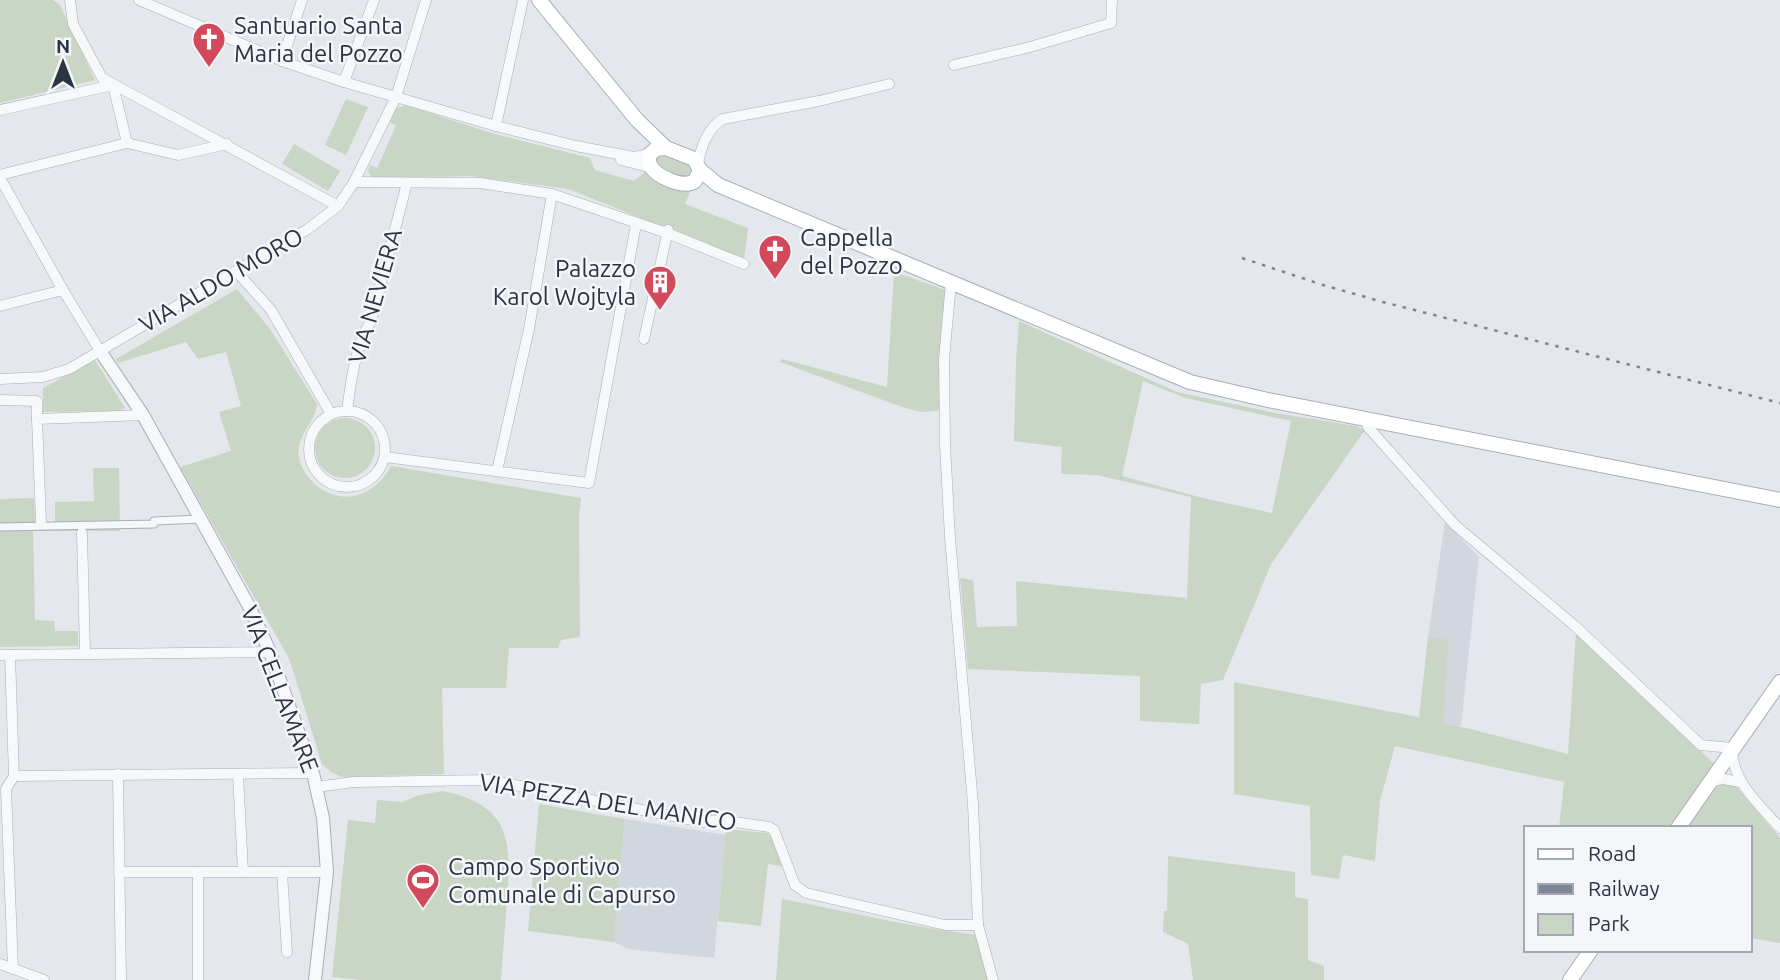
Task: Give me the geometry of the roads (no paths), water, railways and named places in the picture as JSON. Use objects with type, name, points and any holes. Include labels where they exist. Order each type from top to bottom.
[{"type":"main road","points":[[539,0],[638,120],[666,148],[694,159],[718,185],[1189,382],[1780,500]]},
{"type":"main road","points":[[638,120],[648,139],[651,158],[677,184],[685,186],[692,183],[771,206]]},
{"type":"main road","points":[[651,158],[666,148]]},
{"type":"main road","points":[[692,183],[699,167]]},
{"type":"main road","points":[[1679,826],[1780,682]]},
{"type":"main road","points":[[1570,980],[1590,952]]},
{"type":"street","points":[[70,0],[73,24],[102,78],[338,206]]},
{"type":"street","points":[[139,0],[282,61],[344,82],[496,126],[594,150],[651,158]]},
{"type":"street","points":[[282,61],[302,0]]},
{"type":"street","points":[[344,82],[374,0]]},
{"type":"street","name":"VIA ALDO MORO","points":[[0,379],[43,376],[69,369],[308,229],[338,206],[354,182],[396,97],[426,0]]},
{"type":"street","points":[[496,126],[523,0]]},
{"type":"street","points":[[954,65],[1030,47],[1111,23],[1112,0]]},
{"type":"street","points":[[682,154],[696,146],[716,123],[723,120],[889,84]]},
{"type":"street","points":[[0,110],[113,85]]},
{"type":"street","points":[[113,85],[127,143]]},
{"type":"street","points":[[699,167],[700,154],[709,133]]},
{"type":"street","points":[[100,351],[1,179],[127,143],[178,155],[227,144]]},
{"type":"street","points":[[354,182],[480,183],[552,194],[593,206],[636,224],[668,232],[744,264]]},
{"type":"street","name":"VIA NEVIERA","points":[[347,411],[350,384],[364,332],[372,321],[407,183]]},
{"type":"street","points":[[498,471],[529,329],[552,194]]},
{"type":"street","points":[[385,457],[589,483],[636,224]]},
{"type":"street","points":[[643,339],[668,232]]},
{"type":"street","points":[[236,271],[271,310],[331,414]]},
{"type":"street","points":[[951,283],[944,359],[950,538],[973,804],[978,925],[993,980]]},
{"type":"street","points":[[0,306],[63,290]]},
{"type":"street","name":"VIA CELLAMARE","points":[[100,351],[142,415],[250,608],[270,652],[313,773],[323,818],[327,872],[315,980]]},
{"type":"street","points":[[0,400],[37,401],[41,522]]},
{"type":"street","points":[[347,411],[358,412],[377,425],[386,446],[380,469],[372,479],[347,487],[323,479],[310,457],[309,444],[321,421],[331,414],[347,411]]},
{"type":"street","points":[[37,419],[142,415]]},
{"type":"street","points":[[1365,419],[1368,427],[1455,525],[1576,626],[1702,745],[1732,748],[1734,769],[1740,782],[1780,828]]},
{"type":"street","points":[[0,527],[154,524],[154,521],[201,519]]},
{"type":"street","points":[[82,533],[85,653]]},
{"type":"street","points":[[13,970],[3,790],[13,776],[5,655],[270,652]]},
{"type":"street","points":[[13,776],[313,773]]},
{"type":"street","points":[[117,774],[121,980]]},
{"type":"street","points":[[238,774],[243,872]]},
{"type":"street","points":[[1709,783],[1723,779],[1740,782]]},
{"type":"street","name":"VIA PEZZA DEL MANICO","points":[[317,787],[352,782],[490,780],[703,822],[720,820],[769,827],[774,830],[794,885],[806,893],[945,925],[978,925]]},
{"type":"street","points":[[119,872],[327,872]]},
{"type":"street","points":[[198,872],[198,980]]},
{"type":"street","points":[[282,872],[287,952]]},
{"type":"street","points":[[0,964],[44,980]]},
{"type":"railway","points":[[1242,258],[1383,302],[1780,403]]},
{"type":"place","name":"Santuario Santa Maria del Pozzo","points":[[209,69]]},
{"type":"place","name":"Cappella del Pozzo","points":[[775,281]]},
{"type":"place","name":"Palazzo Karol Wojtyla","points":[[660,312]]},
{"type":"place","name":"Campo Sportivo Comunale di Capurso","points":[[423,910]]}]
